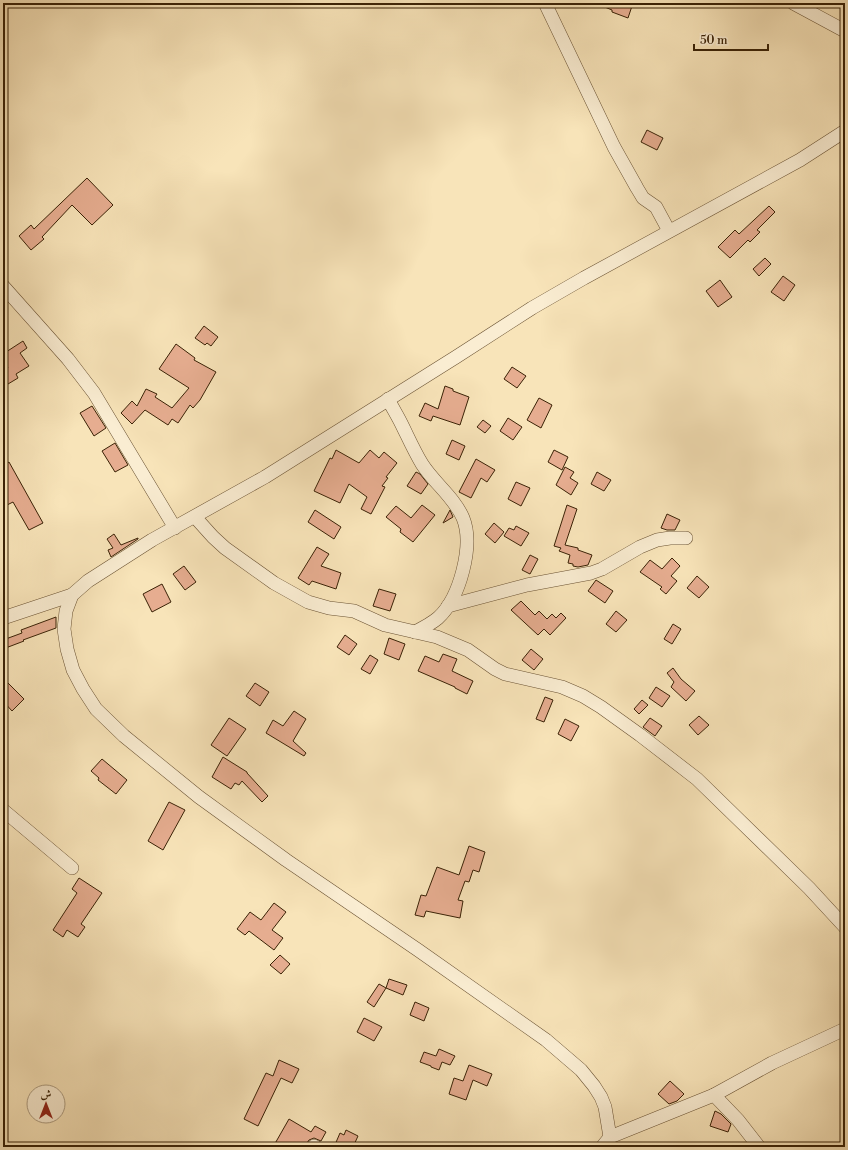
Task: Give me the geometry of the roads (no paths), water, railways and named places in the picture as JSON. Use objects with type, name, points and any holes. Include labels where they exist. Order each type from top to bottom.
[{"type":"street","points":[[545,3],[614,147],[643,198],[656,206],[669,231]]},
{"type":"street","points":[[793,3],[845,31]]},
{"type":"street","points":[[3,618],[72,595],[88,581],[152,540],[265,476],[532,308],[800,160],[845,131]]},
{"type":"street","points":[[3,286],[68,359],[94,393],[175,528]]},
{"type":"street","points":[[388,399],[422,465],[448,496],[462,517],[465,525],[465,564],[459,584],[448,606],[438,618],[415,632]]},
{"type":"street","points":[[195,517],[225,548],[281,587],[308,602],[329,608],[354,611],[384,626],[437,637],[468,650],[495,669],[505,674],[562,687],[583,696],[601,707],[647,739],[697,779],[809,888],[845,927]]},
{"type":"street","points":[[448,606],[527,585],[591,573],[602,569],[640,547],[657,540],[686,538]]},
{"type":"street","points":[[72,595],[66,611],[64,629],[67,649],[73,670],[83,689],[96,708],[124,736],[199,797],[293,865],[418,950],[546,1040],[582,1070],[594,1086],[605,1107],[606,1142],[714,1095],[772,1062],[845,1029]]},
{"type":"street","points":[[3,810],[72,868]]},
{"type":"street","points":[[714,1095],[738,1120],[759,1147]]}]
